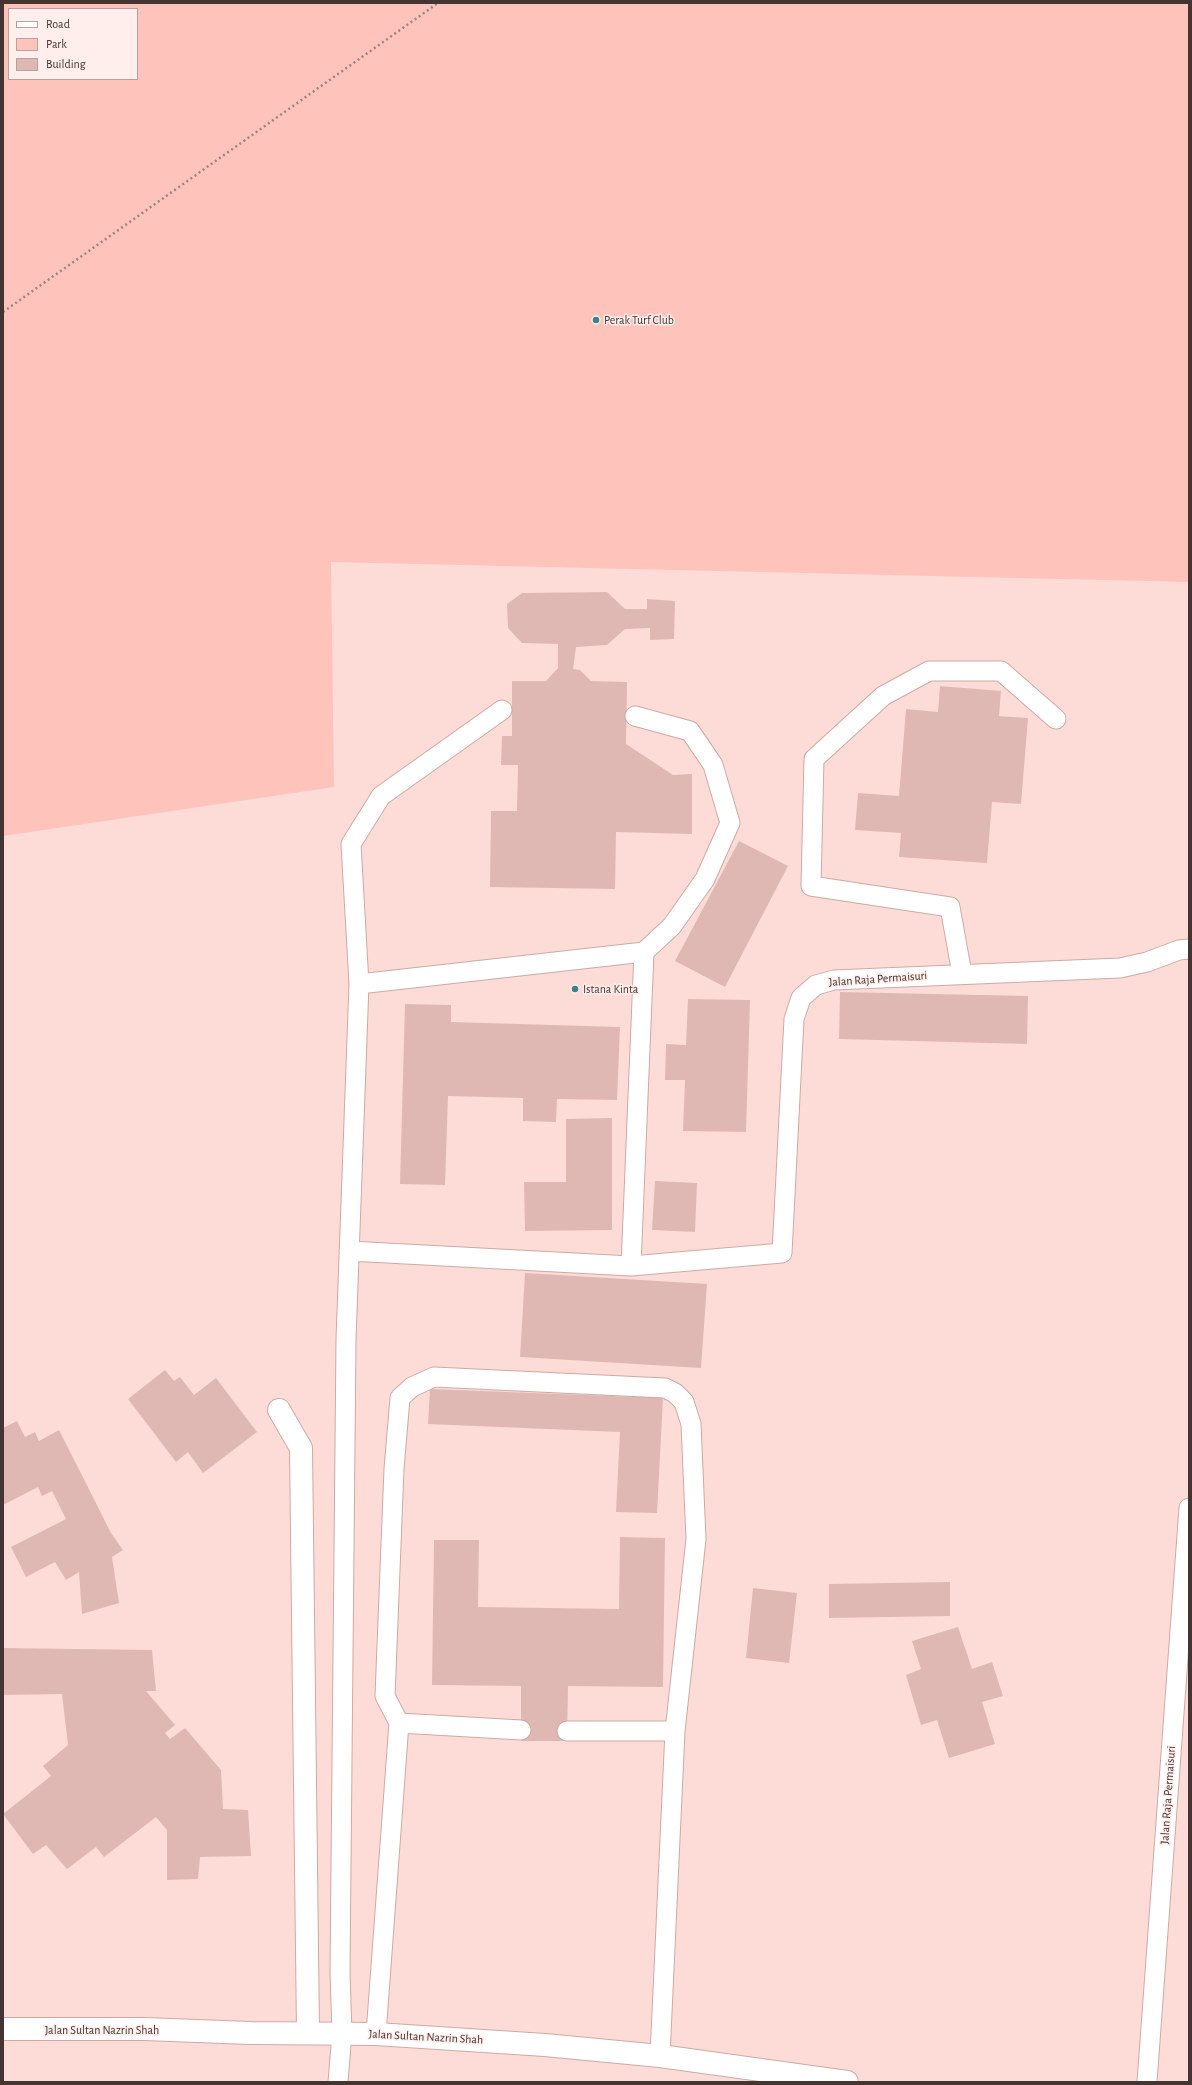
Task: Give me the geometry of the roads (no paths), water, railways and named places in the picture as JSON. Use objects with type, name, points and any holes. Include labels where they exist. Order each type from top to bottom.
[{"type":"main road","points":[[279,1410],[301,1448],[308,2033]]},
{"type":"main road","name":"Jalan Sultan Nazrin Shah","points":[[3,2029],[144,2029],[376,2034],[545,2045],[660,2056],[847,2082]]},
{"type":"lane","points":[[962,974],[950,907],[811,886],[814,759],[883,696],[929,670],[1001,671],[1056,718]]},
{"type":"lane","points":[[338,2082],[342,2033],[340,1972],[346,1363],[359,984],[351,844],[381,796],[502,710]]},
{"type":"lane","points":[[359,984],[644,952],[672,926],[704,879],[730,823],[713,765],[690,731],[635,716]]},
{"type":"lane","name":"Jalan Raja Permaisuri","points":[[631,1266],[782,1253],[794,1019],[801,998],[816,985],[834,980],[1120,968],[1147,962],[1179,950],[1189,949]]},
{"type":"lane","points":[[349,1251],[631,1266],[644,952]]},
{"type":"lane","points":[[376,2034],[399,1723],[385,1696],[394,1469],[400,1398],[412,1387],[434,1377],[665,1388],[684,1402],[691,1424],[696,1539],[675,1731],[660,2056]]},
{"type":"lane","name":"Jalan Raja Permaisuri","points":[[1147,2082],[1189,1508]]},
{"type":"lane","points":[[399,1723],[521,1730]]},
{"type":"lane","points":[[567,1731],[675,1731]]},
{"type":"place","name":"Perak Turf Club","points":[[596,320]]},
{"type":"place","name":"Istana Kinta","points":[[575,989]]}]
